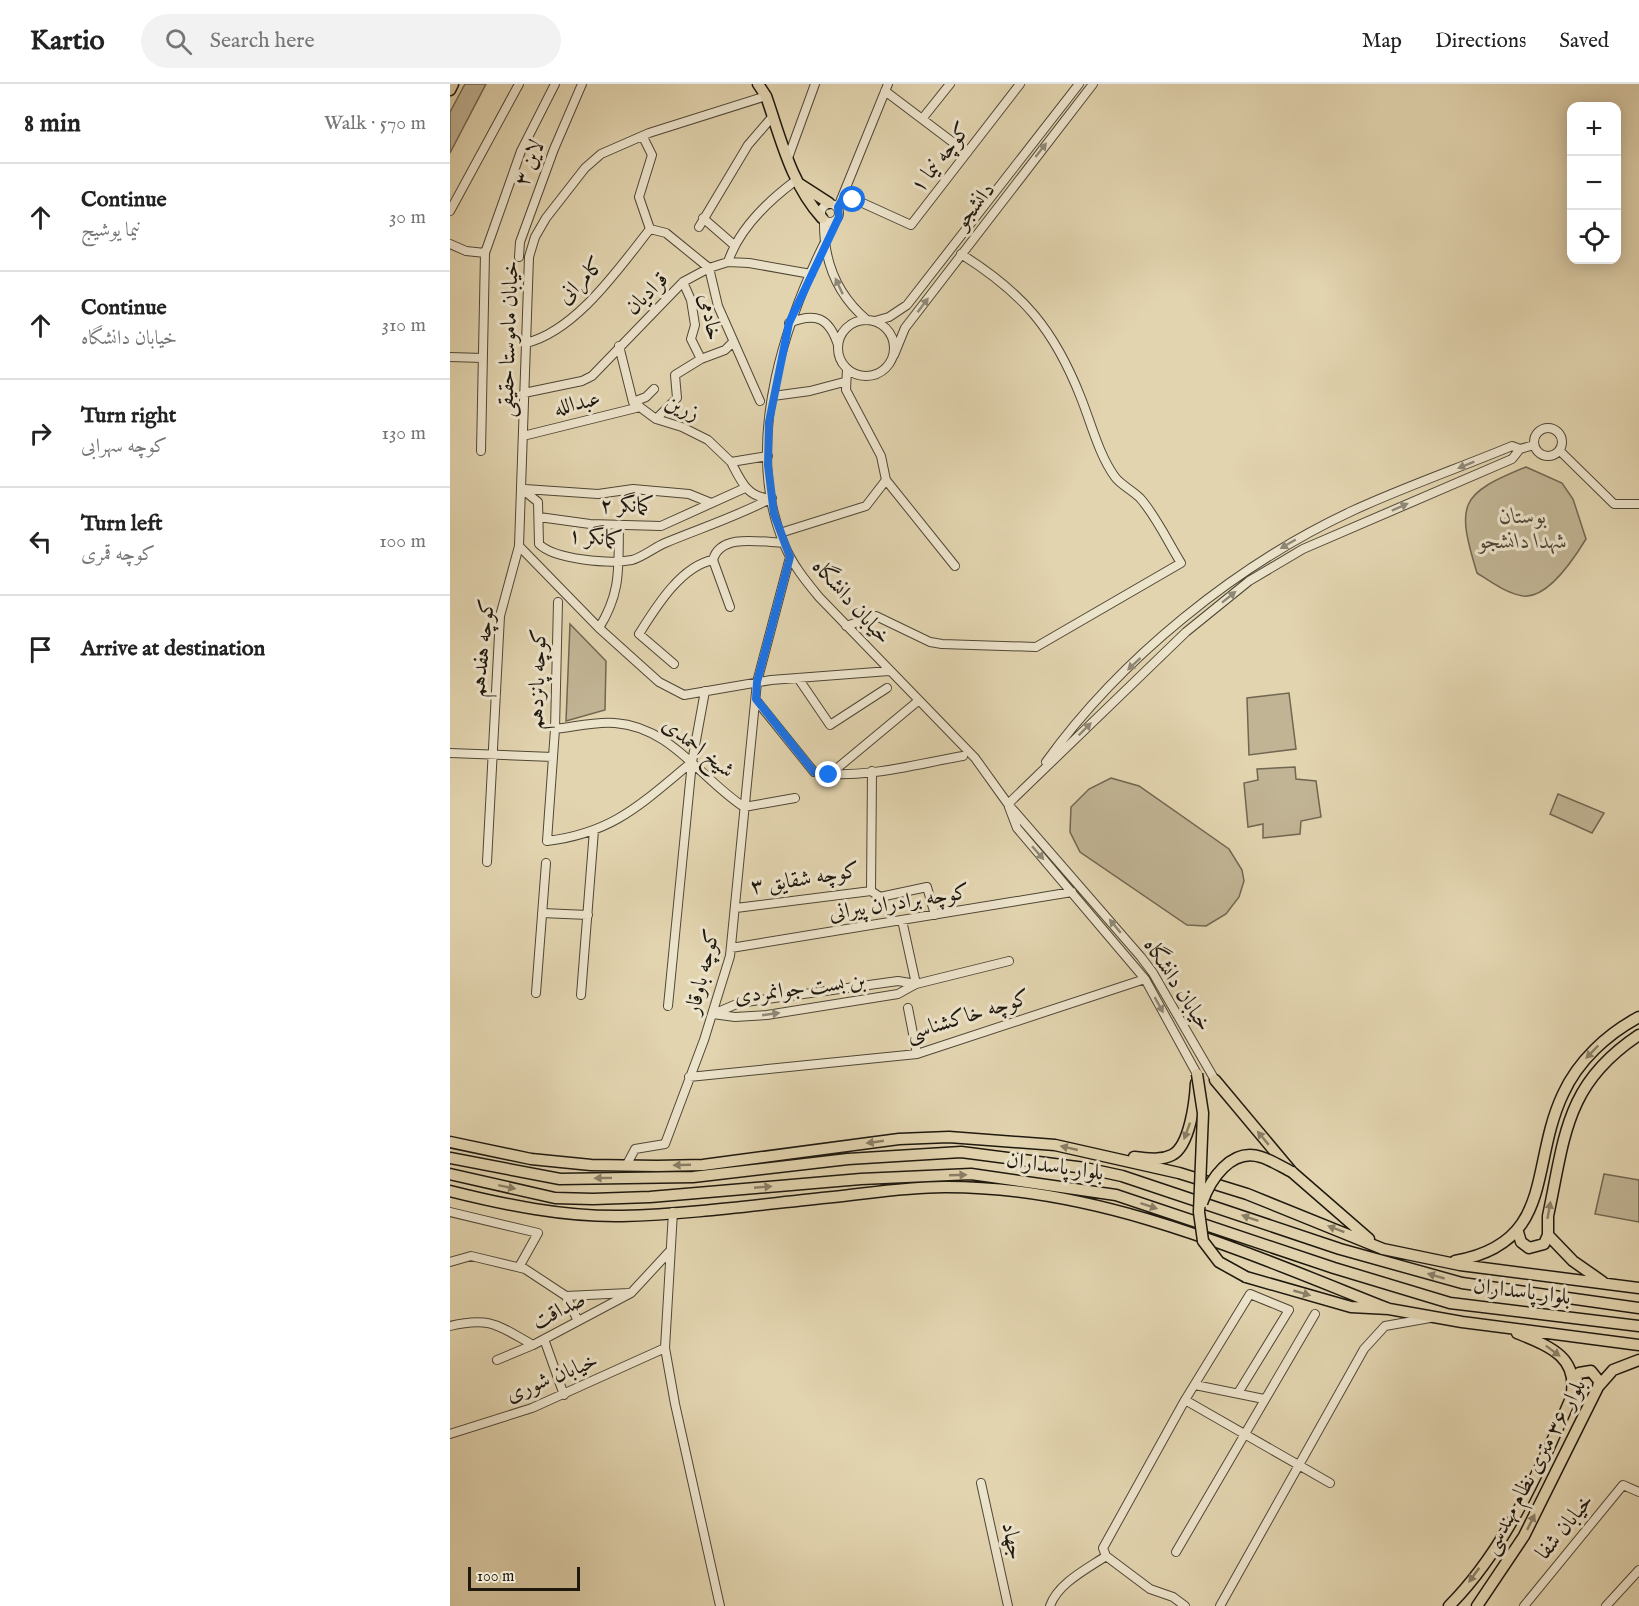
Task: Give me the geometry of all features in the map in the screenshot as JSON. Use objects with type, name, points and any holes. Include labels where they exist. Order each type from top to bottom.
[{"type":"main road","points":[[450,90],[453,84]]},
{"type":"main road","points":[[758,84],[766,96],[795,181],[808,202],[823,219]]},
{"type":"main road","points":[[766,96],[768,84]]},
{"type":"main road","points":[[795,181],[834,205]]},
{"type":"main road","points":[[1446,1263],[1476,1257],[1518,1232],[1530,1211],[1563,1094],[1585,1059],[1608,1037],[1639,1017]]},
{"type":"main road","points":[[1518,1232],[1521,1242],[1529,1248],[1544,1244],[1548,1235],[1548,1216],[1576,1101],[1597,1068],[1616,1050],[1639,1035]]},
{"type":"main road","points":[[1099,1155],[1159,1159],[1174,1154],[1184,1139],[1192,1114],[1197,1074]]},
{"type":"main road","points":[[1197,1074],[1203,1113],[1199,1212],[1203,1241],[1219,1262],[1246,1277],[1351,1307],[1389,1309],[1500,1327],[1639,1345]]},
{"type":"main road","points":[[1215,1080],[1292,1172],[1408,1268]]},
{"type":"main road","points":[[450,1142],[531,1159],[626,1166],[703,1165],[899,1139],[949,1137],[1055,1145],[1179,1173],[1247,1194],[1383,1249],[1446,1263],[1639,1288]]},
{"type":"main road","name":"بلوار پاسداران","points":[[450,1158],[560,1179],[693,1177],[849,1160],[961,1152],[1122,1176],[1340,1249],[1462,1283],[1639,1308]]},
{"type":"main road","points":[[1199,1212],[1206,1191],[1216,1173],[1229,1162],[1251,1156],[1260,1157],[1292,1172]]},
{"type":"main road","name":"بلوار پاسداران","points":[[450,1174],[555,1198],[593,1199],[650,1197],[861,1179],[971,1174],[1116,1195],[1334,1268],[1450,1303],[1639,1326]]},
{"type":"main road","points":[[450,1191],[544,1210],[621,1216],[943,1187],[989,1188],[1045,1194],[1151,1220],[1209,1239],[1389,1309]]},
{"type":"main road","points":[[1085,1205],[1087,1191]]},
{"type":"main road","points":[[544,1210],[593,1199]]},
{"type":"main road","points":[[1548,1235],[1574,1261],[1606,1284]]},
{"type":"main road","points":[[1600,1341],[1623,1324]]},
{"type":"main road","name":"بلوار ۳۶ متری نظام مهندسی","points":[[1449,1606],[1502,1538],[1564,1414],[1574,1384],[1566,1362],[1548,1346],[1500,1327]]},
{"type":"main road","name":"بلوار ۳۶ متری نظام مهندسی","points":[[1477,1606],[1524,1536],[1598,1387],[1613,1370],[1639,1360]]},
{"type":"main road","points":[[1574,1384],[1579,1373],[1591,1371],[1599,1381],[1598,1387]]},
{"type":"street","points":[[450,211],[519,84]]},
{"type":"street","points":[[481,451],[485,253],[520,152],[555,84]]},
{"type":"street","name":"لاین ۳","points":[[519,257],[524,232],[554,149],[582,84]]},
{"type":"street","points":[[788,158],[815,84]]},
{"type":"street","points":[[922,119],[950,84]]},
{"type":"street","name":"کوچه نیما ۱","points":[[845,195],[911,225],[1020,84]]},
{"type":"street","name":"دانشجو","points":[[871,320],[889,317],[907,306],[1079,84]]},
{"type":"street","name":"دانشجو","points":[[894,355],[904,328],[1093,84]]},
{"type":"street","points":[[834,205],[839,217],[831,222],[823,219],[822,209],[834,205],[845,195],[886,88],[967,153]]},
{"type":"street","name":"خیابان ماموستا حقیقی","points":[[519,546],[529,257],[535,237],[546,218],[585,168],[601,154],[620,143],[766,96]]},
{"type":"street","points":[[734,244],[701,223],[748,145],[773,116]]},
{"type":"street","points":[[643,137],[650,146],[652,155],[639,197],[650,229],[666,233],[709,268],[718,306],[760,401]]},
{"type":"street","points":[[728,262],[734,244],[771,199],[795,181]]},
{"type":"street","name":"خیابان دانشگاه","points":[[823,219],[824,244]]},
{"type":"street","name":"خیابان دانشگاه","points":[[836,220],[789,323],[773,396],[769,422],[768,456],[772,498],[783,543],[799,573],[846,626],[975,758],[1008,804],[1153,973],[1215,1080]]},
{"type":"street","name":"کامرانی","points":[[526,343],[545,338],[579,311],[619,268],[650,229]]},
{"type":"street","points":[[450,244],[466,251],[485,253]]},
{"type":"street","points":[[789,323],[813,317],[824,321],[833,330],[841,362],[855,375],[874,376],[890,364],[894,355],[895,346],[889,331],[871,320],[839,291],[824,244]]},
{"type":"street","points":[[846,626],[876,616],[930,642],[1036,647],[1182,563],[1140,498],[1115,477],[1098,441],[1067,362],[1049,331],[1014,294],[986,270],[961,254]]},
{"type":"street","name":"قرادیان","points":[[525,393],[582,381],[602,369],[619,346],[683,282],[709,268],[728,262],[748,263],[811,274]]},
{"type":"street","name":"خادمی","points":[[683,282],[691,300],[694,325],[691,339],[701,359]]},
{"type":"street","points":[[838,345],[845,330],[858,321],[871,320]]},
{"type":"street","points":[[656,419],[677,398],[675,375],[701,359],[718,353],[733,342]]},
{"type":"street","name":"زرین","points":[[619,346],[637,405],[656,419],[682,427],[708,440],[731,462],[745,488]]},
{"type":"street","points":[[450,357],[483,358]]},
{"type":"street","points":[[847,369],[844,382],[880,456],[886,480],[955,566]]},
{"type":"street","points":[[773,396],[810,391],[844,382]]},
{"type":"street","name":"عبدالله","points":[[523,436],[637,405],[654,389]]},
{"type":"street","points":[[1552,428],[1562,437],[1560,451],[1546,457],[1538,453],[1534,445],[1538,431],[1552,428]]},
{"type":"street","points":[[1008,804],[1186,633],[1249,581],[1303,549],[1512,459],[1520,449],[1534,445]]},
{"type":"street","points":[[1029,785],[1095,700],[1230,579],[1292,542],[1352,511],[1512,446],[1520,449]]},
{"type":"street","points":[[1560,451],[1614,504],[1639,504]]},
{"type":"street","points":[[731,462],[768,456]]},
{"type":"street","points":[[780,533],[866,506],[886,480]]},
{"type":"street","points":[[745,488],[759,498],[772,498]]},
{"type":"street","name":"کمانگر ۲","points":[[538,517],[619,525],[661,526],[745,488]]},
{"type":"street","points":[[522,489],[598,494],[633,489],[689,494],[711,503]]},
{"type":"street","name":"کمانگر ۱","points":[[522,489],[538,502],[539,544],[546,551],[590,561],[633,560],[656,547],[712,526],[772,498]]},
{"type":"street","points":[[599,628],[613,606],[618,579],[619,525]]},
{"type":"street","points":[[730,607],[713,560],[716,552],[722,545],[733,542],[783,543]]},
{"type":"street","points":[[519,546],[599,628],[659,682],[684,694],[757,682],[889,671]]},
{"type":"street","name":"کوچه هفدهم","points":[[488,861],[500,616],[519,546]]},
{"type":"street","name":"کوچه باوقار","points":[[626,1166],[634,1149],[665,1144],[712,1014],[731,948],[757,682],[790,557]]},
{"type":"street","points":[[674,664],[639,634],[680,579],[700,562],[713,560]]},
{"type":"street","name":"کوچه پانزدهم","points":[[558,602],[555,729],[547,841],[578,837],[594,830]]},
{"type":"street","points":[[1178,624],[1186,633]]},
{"type":"street","points":[[798,678],[830,725],[887,688]]},
{"type":"street","points":[[668,1006],[692,762],[705,691]]},
{"type":"street","points":[[756,699],[814,772],[829,775],[872,771],[963,756]]},
{"type":"street","points":[[829,775],[918,701]]},
{"type":"street","name":"شیخ احمدی","points":[[555,729],[613,722],[640,727],[663,737],[744,807]]},
{"type":"street","points":[[450,753],[553,757]]},
{"type":"street","points":[[581,995],[594,830],[626,816],[692,762]]},
{"type":"street","name":"کوچه شقایق ۳","points":[[736,908],[871,891],[872,771]]},
{"type":"street","points":[[744,807],[795,798]]},
{"type":"street","name":"خیابان دانشگاه","points":[[1008,804],[1017,828],[1145,979],[1197,1074]]},
{"type":"street","points":[[536,993],[546,862]]},
{"type":"street","points":[[871,891],[880,897],[927,887],[935,915]]},
{"type":"street","name":"کوچه برادران پیرانی","points":[[731,948],[1072,892]]},
{"type":"street","points":[[542,913],[588,915]]},
{"type":"street","points":[[902,920],[916,984]]},
{"type":"street","name":"بن بست جوانمردی","points":[[712,1014],[735,1017],[767,1015],[898,994],[916,984],[1009,961]]},
{"type":"street","name":"کوچه خاکشناسی","points":[[689,1077],[917,1053],[1145,979]]},
{"type":"street","name":"بن بست جوانمردی","points":[[712,1014],[739,1003],[898,981],[916,984]]},
{"type":"street","points":[[908,1008],[917,1053]]},
{"type":"street","points":[[450,1212],[537,1233],[519,1267]]},
{"type":"street","points":[[673,1212],[665,1348],[675,1404],[720,1606]]},
{"type":"street","name":"صداقت","points":[[450,1326],[473,1320],[496,1324],[533,1345],[631,1293],[669,1252]]},
{"type":"street","points":[[450,1262],[471,1256],[519,1267],[566,1296],[578,1321]]},
{"type":"street","points":[[566,1296],[631,1293]]},
{"type":"street","points":[[1185,1606],[1173,1597],[1150,1589],[1106,1556],[1103,1548],[1185,1400],[1250,1294],[1289,1310],[1238,1394]]},
{"type":"street","points":[[1176,1552],[1315,1314]]},
{"type":"street","points":[[1220,1606],[1300,1467],[1364,1348],[1385,1326],[1436,1317]]},
{"type":"street","points":[[544,1339],[564,1395]]},
{"type":"street","points":[[496,1360],[533,1345]]},
{"type":"street","name":"خیابان شوری","points":[[450,1434],[532,1408],[665,1348]]},
{"type":"street","points":[[1195,1385],[1264,1399]]},
{"type":"street","points":[[1185,1400],[1330,1484]]},
{"type":"street","name":"جهاد","points":[[981,1483],[1008,1606]]},
{"type":"street","name":"خیابان شفا","points":[[1524,1606],[1623,1485],[1639,1492]]},
{"type":"street","points":[[1050,1606],[1053,1597],[1070,1581],[1106,1556]]},
{"type":"street","points":[[1606,1606],[1639,1570]]},
{"type":"green space","points":[[465,84],[486,84],[450,153],[450,112]]},
{"type":"green space","name":"بوستان شهدا دانشجو","points":[[1526,467],[1562,483],[1573,499],[1586,539],[1568,566],[1551,584],[1542,591],[1523,596],[1505,590],[1477,573],[1466,531],[1466,516],[1468,504],[1487,485]]},
{"type":"green space","points":[[570,624],[606,661],[605,710],[566,721]]},
{"type":"green space","points":[[1289,693],[1296,749],[1249,755],[1247,698]]},
{"type":"green space","points":[[1295,767],[1296,779],[1316,781],[1321,817],[1301,821],[1300,834],[1263,838],[1263,824],[1248,827],[1244,783],[1258,780],[1257,769]]},
{"type":"green space","points":[[1111,778],[1139,786],[1229,849],[1242,870],[1244,881],[1239,897],[1226,914],[1206,926],[1187,925],[1080,852],[1070,832],[1071,807],[1089,789]]},
{"type":"green space","points":[[1558,794],[1604,813],[1592,833],[1550,814]]},
{"type":"green space","points":[[1604,1174],[1639,1180],[1639,1222],[1595,1214]]},
{"type":"route","points":[[829,775],[814,772],[756,699],[757,682],[790,557],[774,514],[768,465],[769,422],[784,340],[796,306],[828,234],[839,217],[838,207],[845,195],[853,200]]}]
